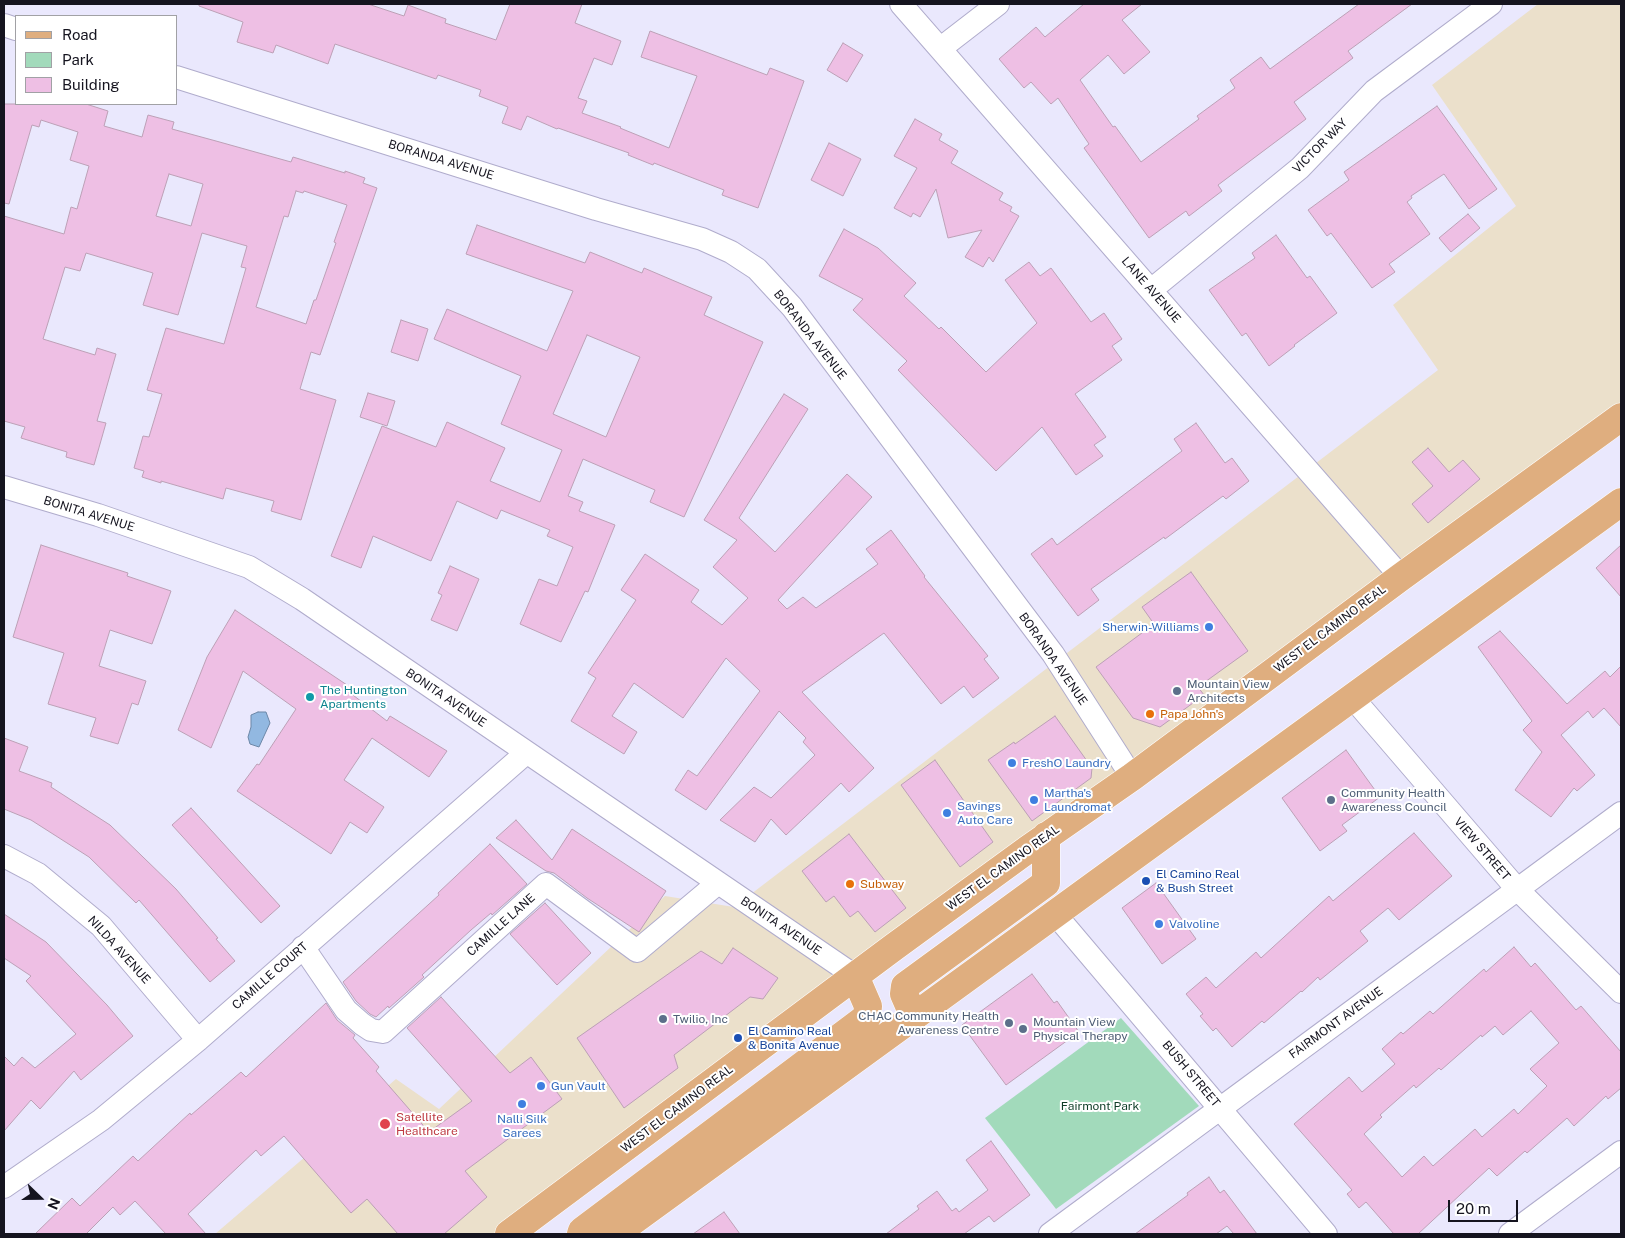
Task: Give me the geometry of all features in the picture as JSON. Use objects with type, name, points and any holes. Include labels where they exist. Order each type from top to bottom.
[{"type":"main road","name":"WEST EL CAMINO REAL","points":[[509,1234],[855,976],[1046,836],[1132,777],[1401,577],[1621,417]]},
{"type":"main road","points":[[615,1234],[1621,502]]},
{"type":"main road","points":[[914,1017],[904,994],[905,986],[1046,883],[1046,836]]},
{"type":"main road","points":[[581,1234],[867,1017],[868,1006],[855,976]]},
{"type":"street","name":"LANE AVENUE","points":[[901,4],[1401,577]]},
{"type":"street","points":[[941,48],[998,4]]},
{"type":"street","name":"VICTOR WAY","points":[[1150,290],[1300,168],[1374,91],[1491,4]]},
{"type":"street","name":"BORANDA AVENUE","points":[[178,78],[596,209],[702,239],[731,252],[757,269],[792,307],[1053,654],[1132,777]]},
{"type":"street","name":"BONITA AVENUE","points":[[4,487],[98,515],[249,567],[302,599],[855,976]]},
{"type":"street","name":"VIEW STREET","points":[[1352,697],[1517,889],[1621,992]]},
{"type":"street","name":"CAMILLE COURT","points":[[4,1187],[101,1120],[198,1040],[526,753]]},
{"type":"street","name":"FAIRMONT AVENUE","points":[[1050,1234],[1621,813]]},
{"type":"street","name":"NILDA AVENUE","points":[[4,856],[38,874],[101,926],[198,1040]]},
{"type":"street","name":"CAMILLE LANE","points":[[303,947],[346,1010],[371,1030],[383,1032],[546,884],[637,951],[718,883]]},
{"type":"street","name":"BUSH STREET","points":[[1055,914],[1326,1234]]},
{"type":"street","points":[[1510,1234],[1621,1152]]},
{"type":"shaded area","points":[[1538,4],[1621,4],[1621,418],[509,1234],[215,1234],[396,1079],[439,1109],[665,896],[734,907],[1438,370],[1393,305],[1516,206],[1432,85]]},
{"type":"green space","name":"Fairmont Park","points":[[1121,1018],[1199,1106],[1056,1209],[985,1118]]},
{"type":"water","points":[[258,712],[266,712],[270,723],[259,747],[250,744],[248,737],[251,727],[251,715]]},
{"type":"building","points":[[199,4],[368,4],[404,16],[408,5],[446,19],[445,23],[496,40],[510,4],[582,4],[575,23],[621,41],[612,65],[594,58],[578,98],[587,101],[582,113],[621,127],[669,148],[697,76],[641,57],[650,31],[767,75],[770,68],[804,81],[758,208],[722,195],[724,190],[654,163],[653,165],[628,155],[629,153],[557,129],[527,116],[521,130],[502,123],[508,107],[479,96],[481,90],[438,75],[436,79],[335,44],[328,64],[276,45],[273,53],[237,42],[243,22],[199,6]]},
{"type":"building","points":[[1084,4],[1142,4],[1122,20],[1150,52],[1124,74],[1108,55],[1080,80],[1113,127],[1115,126],[1141,162],[1199,119],[1197,116],[1235,88],[1230,80],[1261,57],[1270,69],[1359,4],[1412,4],[1348,51],[1353,58],[1294,102],[1306,119],[1218,185],[1222,191],[1189,216],[1186,211],[1149,238],[1084,148],[1089,144],[1058,98],[1051,104],[1031,82],[1024,88],[999,59],[1036,27],[1045,37]]},
{"type":"building","points":[[843,43],[863,55],[847,82],[827,70]]},
{"type":"building","points":[[4,104],[89,105],[108,111],[104,126],[142,137],[148,115],[174,122],[172,129],[291,162],[293,157],[345,173],[345,171],[365,178],[363,183],[377,188],[320,355],[311,352],[300,389],[336,400],[301,520],[271,511],[274,501],[226,488],[223,499],[142,477],[144,471],[134,468],[143,436],[149,437],[162,394],[147,390],[166,328],[224,344],[246,268],[241,267],[247,246],[202,233],[178,315],[143,305],[153,273],[86,253],[80,271],[65,267],[43,339],[95,355],[97,348],[116,354],[97,421],[106,423],[94,465],[66,457],[67,452],[21,438],[25,427],[4,421],[4,216],[64,234],[71,207],[77,209],[89,166],[70,160],[78,132],[41,120],[39,127],[32,125],[9,204],[4,203]],"holes":[[[169,174],[203,184],[191,226],[156,216]],[[296,191],[303,193],[304,191],[347,205],[334,242],[336,243],[306,324],[256,307],[284,216],[288,217]]]},
{"type":"building","points":[[1437,106],[1497,189],[1469,209],[1444,174],[1411,196],[1412,198],[1407,202],[1430,234],[1389,264],[1395,272],[1372,288],[1331,233],[1327,236],[1308,210],[1349,180],[1344,172]]},
{"type":"building","points":[[915,119],[942,134],[939,140],[958,151],[951,163],[1003,193],[999,200],[1012,207],[1010,211],[1019,216],[993,262],[989,257],[983,267],[965,257],[982,230],[948,238],[936,189],[920,217],[913,213],[911,217],[894,208],[917,168],[894,156]]},
{"type":"building","points":[[829,143],[861,159],[843,196],[811,180]]},
{"type":"building","points":[[1468,214],[1480,228],[1451,252],[1439,238]]},
{"type":"building","points":[[477,225],[585,263],[590,252],[642,273],[644,268],[712,297],[704,315],[763,342],[684,517],[650,502],[655,490],[583,459],[568,496],[583,502],[579,511],[615,525],[588,592],[585,591],[561,642],[520,624],[539,579],[557,586],[573,547],[547,536],[550,530],[501,510],[497,519],[457,501],[431,561],[373,536],[361,568],[331,556],[382,426],[436,447],[447,422],[505,448],[490,481],[540,502],[562,450],[501,424],[521,376],[434,339],[447,309],[547,351],[573,291],[466,254]],"holes":[[[587,335],[640,357],[606,437],[553,414]]]},
{"type":"building","points":[[844,229],[878,248],[916,283],[904,296],[939,329],[941,327],[986,372],[1037,323],[1005,280],[1029,262],[1040,276],[1051,268],[1091,322],[1104,313],[1122,339],[1112,346],[1122,360],[1075,394],[1106,437],[1094,445],[1103,456],[1076,475],[1042,427],[996,471],[898,370],[907,361],[853,310],[863,299],[819,276]]},
{"type":"building","points":[[1276,235],[1307,278],[1310,276],[1337,313],[1269,366],[1246,333],[1242,336],[1209,290],[1255,258],[1252,253]]},
{"type":"building","points":[[401,320],[428,329],[418,361],[391,352]]},
{"type":"building","points":[[368,393],[395,401],[387,426],[360,417]]},
{"type":"building","points":[[784,394],[808,409],[739,518],[775,552],[847,474],[872,497],[778,600],[787,609],[803,597],[816,608],[878,564],[866,549],[891,530],[924,577],[988,656],[984,659],[999,678],[973,698],[964,686],[941,704],[884,633],[802,692],[874,768],[849,792],[841,783],[786,835],[771,819],[755,842],[720,820],[754,787],[771,798],[815,755],[803,742],[806,738],[779,711],[706,810],[675,790],[688,770],[697,776],[760,691],[726,658],[683,718],[634,683],[612,716],[637,732],[624,754],[571,721],[596,678],[588,673],[636,600],[621,590],[645,554],[699,590],[691,602],[722,625],[748,598],[713,567],[737,540],[704,520]]},
{"type":"building","points":[[1196,423],[1225,463],[1232,458],[1249,481],[1226,499],[1223,496],[1165,539],[1164,537],[1091,589],[1099,600],[1078,616],[1031,554],[1052,538],[1057,545],[1182,451],[1174,439]]},
{"type":"building","points":[[1428,448],[1449,472],[1463,460],[1480,479],[1428,523],[1412,504],[1433,486],[1412,462]]},
{"type":"building","points":[[41,545],[128,573],[127,576],[171,591],[152,644],[110,630],[99,666],[146,681],[138,705],[132,703],[118,744],[90,736],[96,718],[48,704],[64,653],[13,637]]},
{"type":"building","points":[[1621,545],[1621,597],[1596,568]]},
{"type":"building","points":[[450,566],[479,579],[457,631],[431,620],[442,595],[438,593]]},
{"type":"building","points":[[1191,572],[1248,651],[1198,687],[1204,695],[1160,727],[1133,718],[1096,667],[1154,624],[1142,607]]},
{"type":"building","points":[[235,610],[347,685],[345,689],[387,721],[390,716],[447,751],[429,777],[372,738],[344,780],[384,807],[367,833],[350,822],[331,854],[237,791],[257,764],[259,765],[296,709],[243,671],[211,748],[178,730],[207,657]]},
{"type":"building","points":[[1500,631],[1567,704],[1605,671],[1610,677],[1621,666],[1621,727],[1604,708],[1593,718],[1588,711],[1561,735],[1595,775],[1577,791],[1574,788],[1551,817],[1515,790],[1542,752],[1523,730],[1532,721],[1478,647]]},
{"type":"building","points":[[1055,716],[1092,768],[1091,778],[1032,821],[988,760]]},
{"type":"building","points":[[4,738],[28,747],[19,771],[52,783],[51,787],[110,825],[176,889],[235,961],[210,982],[139,900],[136,903],[89,857],[31,820],[4,809]]},
{"type":"building","points":[[1346,750],[1380,797],[1342,825],[1347,831],[1320,851],[1282,798]]},
{"type":"building","name":"Savings Auto Care","points":[[935,760],[993,842],[960,867],[901,785]]},
{"type":"building","points":[[191,808],[280,906],[261,923],[172,825]]},
{"type":"building","points":[[516,820],[552,860],[572,829],[666,891],[639,932],[587,898],[554,873],[546,871],[496,838]]},
{"type":"building","points":[[1414,833],[1452,876],[1399,920],[1388,908],[1360,931],[1368,941],[1320,980],[1318,977],[1264,1023],[1262,1021],[1232,1047],[1216,1028],[1213,1031],[1200,1016],[1203,1014],[1186,994],[1206,977],[1216,988],[1256,952],[1261,958],[1329,896],[1333,901]]},
{"type":"building","name":"Subway","points":[[849,834],[906,908],[875,932],[858,911],[850,917],[834,896],[826,902],[802,871]]},
{"type":"building","points":[[490,844],[527,884],[492,915],[491,913],[471,930],[422,975],[424,977],[389,1008],[388,1006],[376,1017],[370,1014],[356,1001],[343,982],[439,895],[438,893]]},
{"type":"building","name":"Valvoline","points":[[1156,883],[1196,939],[1162,964],[1122,908]]},
{"type":"building","points":[[545,903],[591,953],[557,985],[510,934]]},
{"type":"building","points":[[4,914],[46,942],[107,1005],[133,1036],[81,1080],[74,1071],[40,1109],[31,1100],[4,1131],[4,1056],[14,1066],[22,1057],[35,1068],[76,1034],[26,981],[31,976],[4,958]]},
{"type":"building","points":[[1514,947],[1531,967],[1535,963],[1576,1010],[1581,1006],[1621,1052],[1621,1088],[1608,1099],[1606,1096],[1574,1126],[1567,1118],[1497,1176],[1489,1168],[1418,1234],[1394,1234],[1366,1202],[1359,1208],[1347,1194],[1352,1190],[1294,1124],[1349,1077],[1362,1092],[1395,1064],[1382,1049],[1401,1032],[1403,1034],[1430,1011],[1433,1014],[1484,969],[1486,972]],"holes":[[[1531,1011],[1559,1043],[1530,1069],[1547,1086],[1518,1114],[1514,1109],[1482,1137],[1475,1129],[1433,1166],[1424,1156],[1402,1177],[1364,1134],[1382,1117],[1380,1115],[1414,1085],[1416,1088],[1439,1068],[1441,1070],[1481,1035],[1482,1037],[1495,1026],[1503,1035]]]},
{"type":"building","name":"Twilio, Inc","points":[[733,948],[778,978],[763,999],[750,997],[674,1055],[678,1068],[624,1108],[577,1038],[701,951],[722,964]]},
{"type":"building","points":[[1032,974],[1054,1003],[1057,1001],[1079,1032],[1006,1085],[962,1025]]},
{"type":"building","points":[[441,997],[510,1073],[531,1057],[562,1099],[465,1171],[487,1197],[444,1234],[398,1234],[367,1199],[351,1213],[284,1136],[261,1156],[256,1150],[188,1214],[206,1234],[166,1234],[135,1201],[120,1215],[113,1207],[86,1234],[35,1234],[72,1198],[80,1206],[133,1156],[138,1161],[190,1113],[191,1115],[241,1072],[246,1077],[326,1003],[337,1020],[355,1035],[353,1038],[379,1067],[376,1071],[429,1132],[472,1101],[407,1028]]},
{"type":"building","points":[[991,1141],[1030,1195],[994,1222],[989,1216],[964,1234],[886,1234],[919,1209],[917,1206],[937,1191],[952,1211],[956,1208],[959,1212],[988,1190],[966,1160]]},
{"type":"building","points":[[1209,1177],[1220,1193],[1224,1190],[1257,1234],[1234,1234],[1227,1226],[1216,1234],[1135,1234],[1188,1195],[1187,1193]]},
{"type":"building","points":[[724,1212],[740,1234],[693,1234]]},
{"type":"place","name":"Sherwin-Williams","points":[[1209,627]]},
{"type":"place","name":"Mountain View Architects","points":[[1177,691]]},
{"type":"place","name":"The Huntington Apartments","points":[[310,697]]},
{"type":"place","name":"Papa John's","points":[[1150,714]]},
{"type":"place","name":"FreshO Laundry","points":[[1012,763]]},
{"type":"place","name":"Martha's Laundromat","points":[[1034,800]]},
{"type":"place","name":"Community Health Awareness Council","points":[[1331,800]]},
{"type":"place","name":"Savings Auto Care","points":[[947,813]]},
{"type":"place","name":"El Camino Real & Bush Street","points":[[1146,881]]},
{"type":"place","name":"Subway","points":[[850,884]]},
{"type":"place","name":"Valvoline","points":[[1159,924]]},
{"type":"place","name":"Twilio, Inc","points":[[663,1019]]},
{"type":"place","name":"CHAC Community Health Awareness Centre","points":[[1009,1023]]},
{"type":"place","name":"Mountain View Physical Therapy","points":[[1023,1029]]},
{"type":"place","name":"El Camino Real & Bonita Avenue","points":[[738,1038]]},
{"type":"place","name":"Gun Vault","points":[[541,1086]]},
{"type":"place","name":"Nalli Silk Sarees","points":[[522,1104]]},
{"type":"place","name":"Satellite Healthcare","points":[[385,1124]]}]
